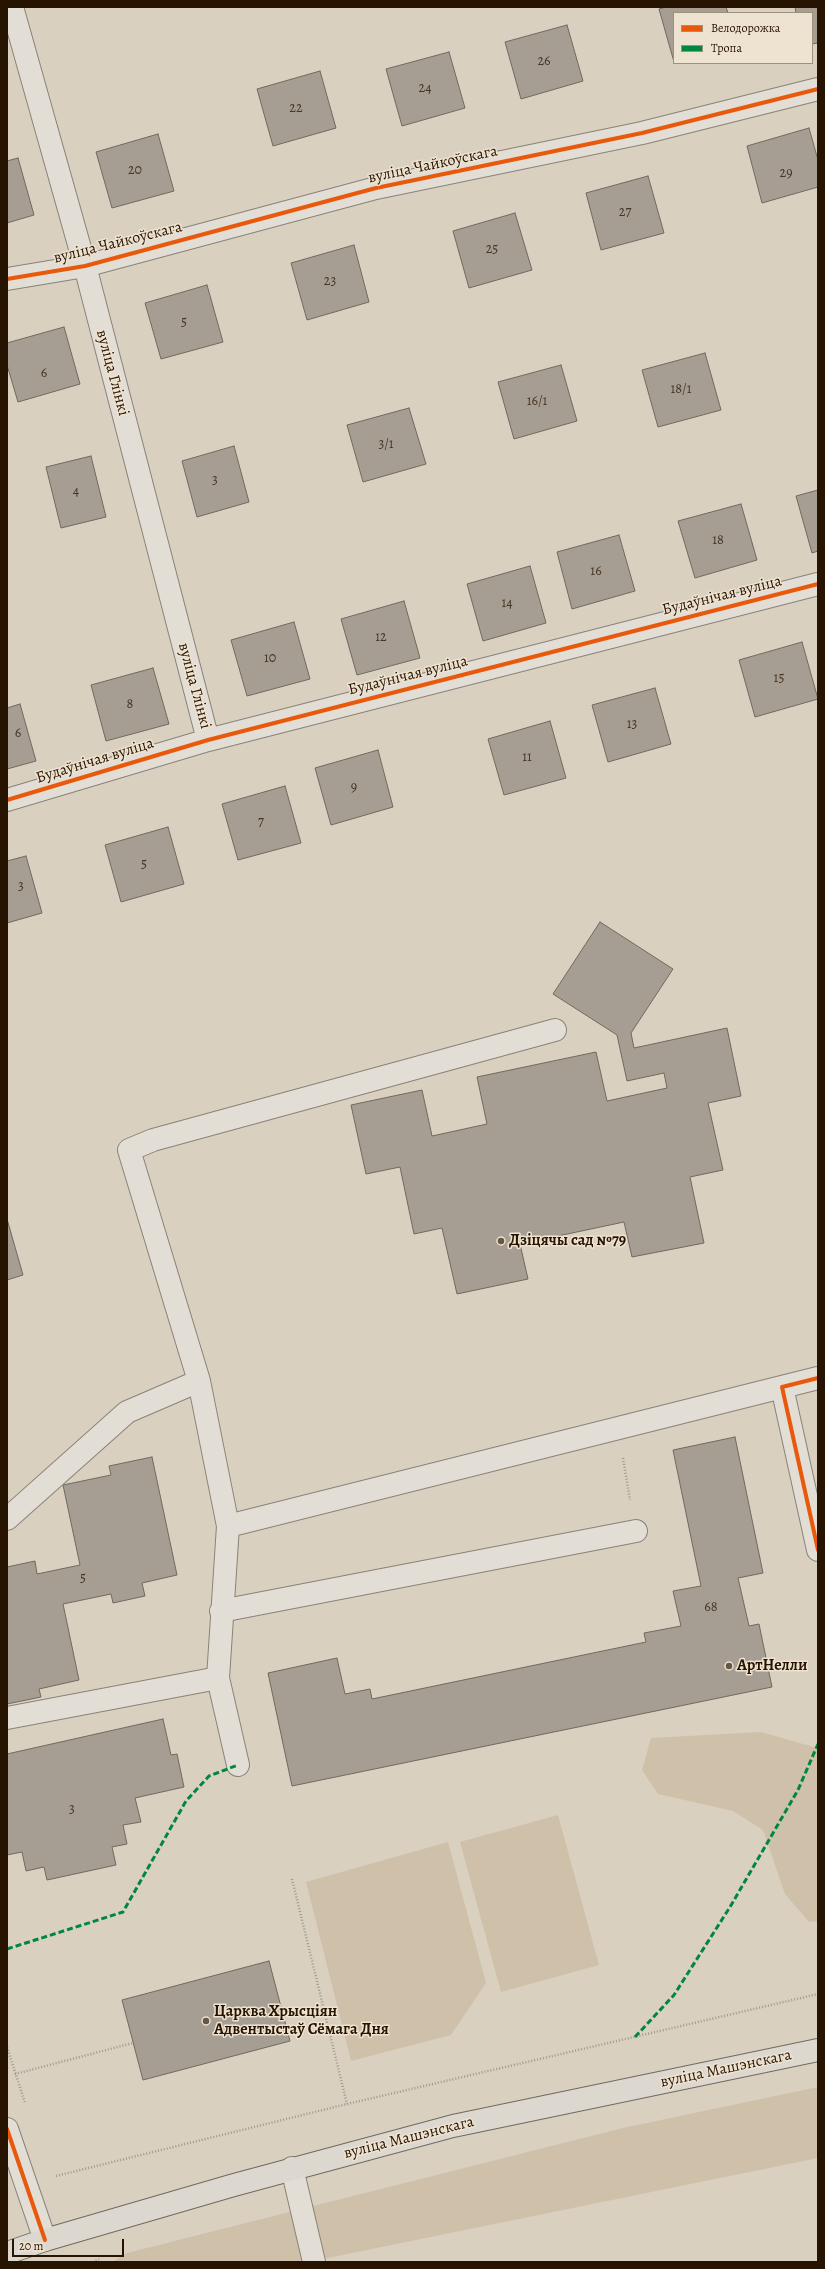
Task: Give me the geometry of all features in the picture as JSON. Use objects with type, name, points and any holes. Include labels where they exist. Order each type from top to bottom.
[{"type":"main road","name":"вуліца Машэнскага","points":[[7,2253],[45,2240],[292,2168],[452,2126],[818,2050]]},
{"type":"street","name":"вуліца Глінкі","points":[[12,7],[85,266],[208,740]]},
{"type":"street","name":"вуліца Чайкоўскага","points":[[7,279],[85,266],[376,188],[642,133],[818,89]]},
{"type":"street","name":"Будаўнічая вуліца","points":[[7,800],[208,740],[818,584]]},
{"type":"street","points":[[238,1765],[218,1678],[221,1611],[228,1526],[199,1381],[129,1150],[153,1140],[555,1030]]},
{"type":"street","points":[[228,1526],[818,1378]]},
{"type":"street","points":[[7,1519],[127,1412],[199,1381]]},
{"type":"street","points":[[782,1387],[818,1550]]},
{"type":"street","points":[[221,1611],[636,1531]]},
{"type":"street","points":[[7,1718],[218,1678]]},
{"type":"street","points":[[7,2129],[45,2240]]},
{"type":"street","points":[[292,2168],[314,2262]]},
{"type":"path","points":[[618,1428],[636,1531]]},
{"type":"path","points":[[292,1879],[347,2104]]},
{"type":"path","points":[[25,2184],[347,2104],[818,1994]]},
{"type":"path","points":[[15,2074],[133,2043]]},
{"type":"path","points":[[94,2262],[104,2255]]},
{"type":"shaded area","points":[[761,1732],[817,1748],[818,1750],[818,1921],[809,1922],[785,1894],[763,1830],[733,1811],[658,1794],[642,1770],[651,1738]]},
{"type":"shaded area","points":[[558,1815],[599,1965],[501,1992],[460,1842]]},
{"type":"shaded area","points":[[448,1842],[486,1983],[451,2035],[351,2061],[306,1882]]},
{"type":"shaded area","points":[[818,2087],[818,2158],[308,2262],[112,2262],[127,2253],[623,2128]]},
{"type":"building","points":[[666,7],[726,7],[728,12],[673,12],[673,58],[659,9]]},
{"type":"building","points":[[795,7],[818,7],[818,43],[813,44],[813,12],[796,12]]},
{"type":"building","points":[[567,25],[583,81],[521,99],[505,42]]},
{"type":"building","points":[[449,52],[465,108],[402,126],[386,69]]},
{"type":"building","points":[[320,71],[336,128],[273,146],[257,89]]},
{"type":"building","points":[[809,128],[818,160],[818,187],[762,203],[747,146]]},
{"type":"building","points":[[158,134],[174,191],[112,208],[96,152]]},
{"type":"building","points":[[18,158],[34,215],[7,223],[7,161]]},
{"type":"building","points":[[648,176],[664,233],[601,250],[586,193]]},
{"type":"building","points":[[515,213],[532,270],[469,288],[453,231]]},
{"type":"building","points":[[354,245],[369,302],[307,320],[291,263]]},
{"type":"building","points":[[207,285],[223,342],[161,359],[145,303]]},
{"type":"building","points":[[64,327],[80,384],[18,402],[7,365],[7,343]]},
{"type":"building","points":[[705,353],[721,410],[658,427],[642,370]]},
{"type":"building","points":[[561,365],[577,421],[514,439],[498,382]]},
{"type":"building","points":[[409,408],[426,464],[363,482],[347,425]]},
{"type":"building","points":[[234,446],[249,502],[197,517],[182,461]]},
{"type":"building","points":[[91,456],[106,517],[61,528],[46,467]]},
{"type":"building","points":[[818,490],[818,551],[812,553],[796,496]]},
{"type":"building","points":[[741,504],[757,560],[695,578],[678,521]]},
{"type":"building","points":[[619,535],[635,591],[572,609],[557,552]]},
{"type":"building","points":[[530,566],[546,623],[483,641],[467,584]]},
{"type":"building","points":[[404,601],[420,658],[357,675],[341,619]]},
{"type":"building","points":[[294,622],[310,679],[247,696],[231,640]]},
{"type":"building","points":[[802,642],[818,699],[755,717],[739,660]]},
{"type":"building","points":[[153,668],[169,724],[106,741],[91,685]]},
{"type":"building","points":[[655,688],[671,744],[608,762],[592,705]]},
{"type":"building","points":[[20,704],[36,761],[7,769],[7,708]]},
{"type":"building","points":[[550,721],[566,778],[504,795],[488,739]]},
{"type":"building","points":[[378,750],[393,807],[331,825],[315,768]]},
{"type":"building","points":[[285,786],[301,843],[238,860],[222,804]]},
{"type":"building","points":[[168,827],[184,884],[121,902],[105,845]]},
{"type":"building","points":[[26,856],[42,913],[7,923],[7,861]]},
{"type":"building","points":[[600,922],[673,969],[631,1033],[634,1048],[727,1028],[741,1096],[708,1103],[723,1170],[690,1177],[704,1243],[632,1257],[624,1222],[520,1244],[528,1279],[457,1294],[442,1228],[414,1234],[400,1167],[366,1174],[351,1105],[422,1090],[432,1136],[487,1124],[477,1077],[596,1052],[607,1101],[667,1088],[664,1073],[627,1081],[617,1035],[553,994]]},
{"type":"building","points":[[7,1219],[23,1275],[7,1280]]},
{"type":"building","points":[[735,1437],[763,1573],[738,1578],[749,1626],[759,1624],[772,1687],[292,1786],[268,1673],[337,1658],[345,1694],[370,1689],[372,1699],[646,1642],[644,1633],[681,1626],[673,1591],[701,1586],[673,1450]]},
{"type":"building","points":[[152,1457],[177,1575],[142,1583],[145,1596],[113,1603],[111,1594],[63,1604],[79,1680],[39,1689],[41,1697],[7,1704],[7,1567],[35,1561],[37,1574],[80,1565],[63,1485],[111,1475],[109,1466]]},
{"type":"building","points":[[163,1719],[171,1755],[177,1754],[184,1787],[135,1798],[141,1822],[123,1825],[127,1844],[112,1847],[116,1865],[47,1880],[44,1867],[26,1871],[22,1852],[7,1855],[7,1754]]},
{"type":"building","name":"Царква Хрысціян Адвентыстаў Сёмага Дня","points":[[269,1961],[290,2041],[143,2080],[122,2000]]},
{"type":"marked path","points":[[635,2037],[674,1995],[730,1907],[798,1790],[818,1744]]},
{"type":"marked path","points":[[7,1949],[123,1912],[186,1801],[209,1776],[238,1765]]},
{"type":"cycle path","points":[[7,279],[85,266],[376,188],[642,133],[818,89]]},
{"type":"cycle path","points":[[7,800],[208,740],[818,584]]},
{"type":"cycle path","points":[[818,1378],[782,1387],[818,1550]]},
{"type":"cycle path","points":[[7,2129],[45,2240]]},
{"type":"place","name":"Дзіцячы сад №79","points":[[501,1241]]},
{"type":"place","name":"АртНелли","points":[[729,1666]]},
{"type":"place","name":"Царква Хрысціян Адвентыстаў Сёмага Дня","points":[[206,2021]]}]
